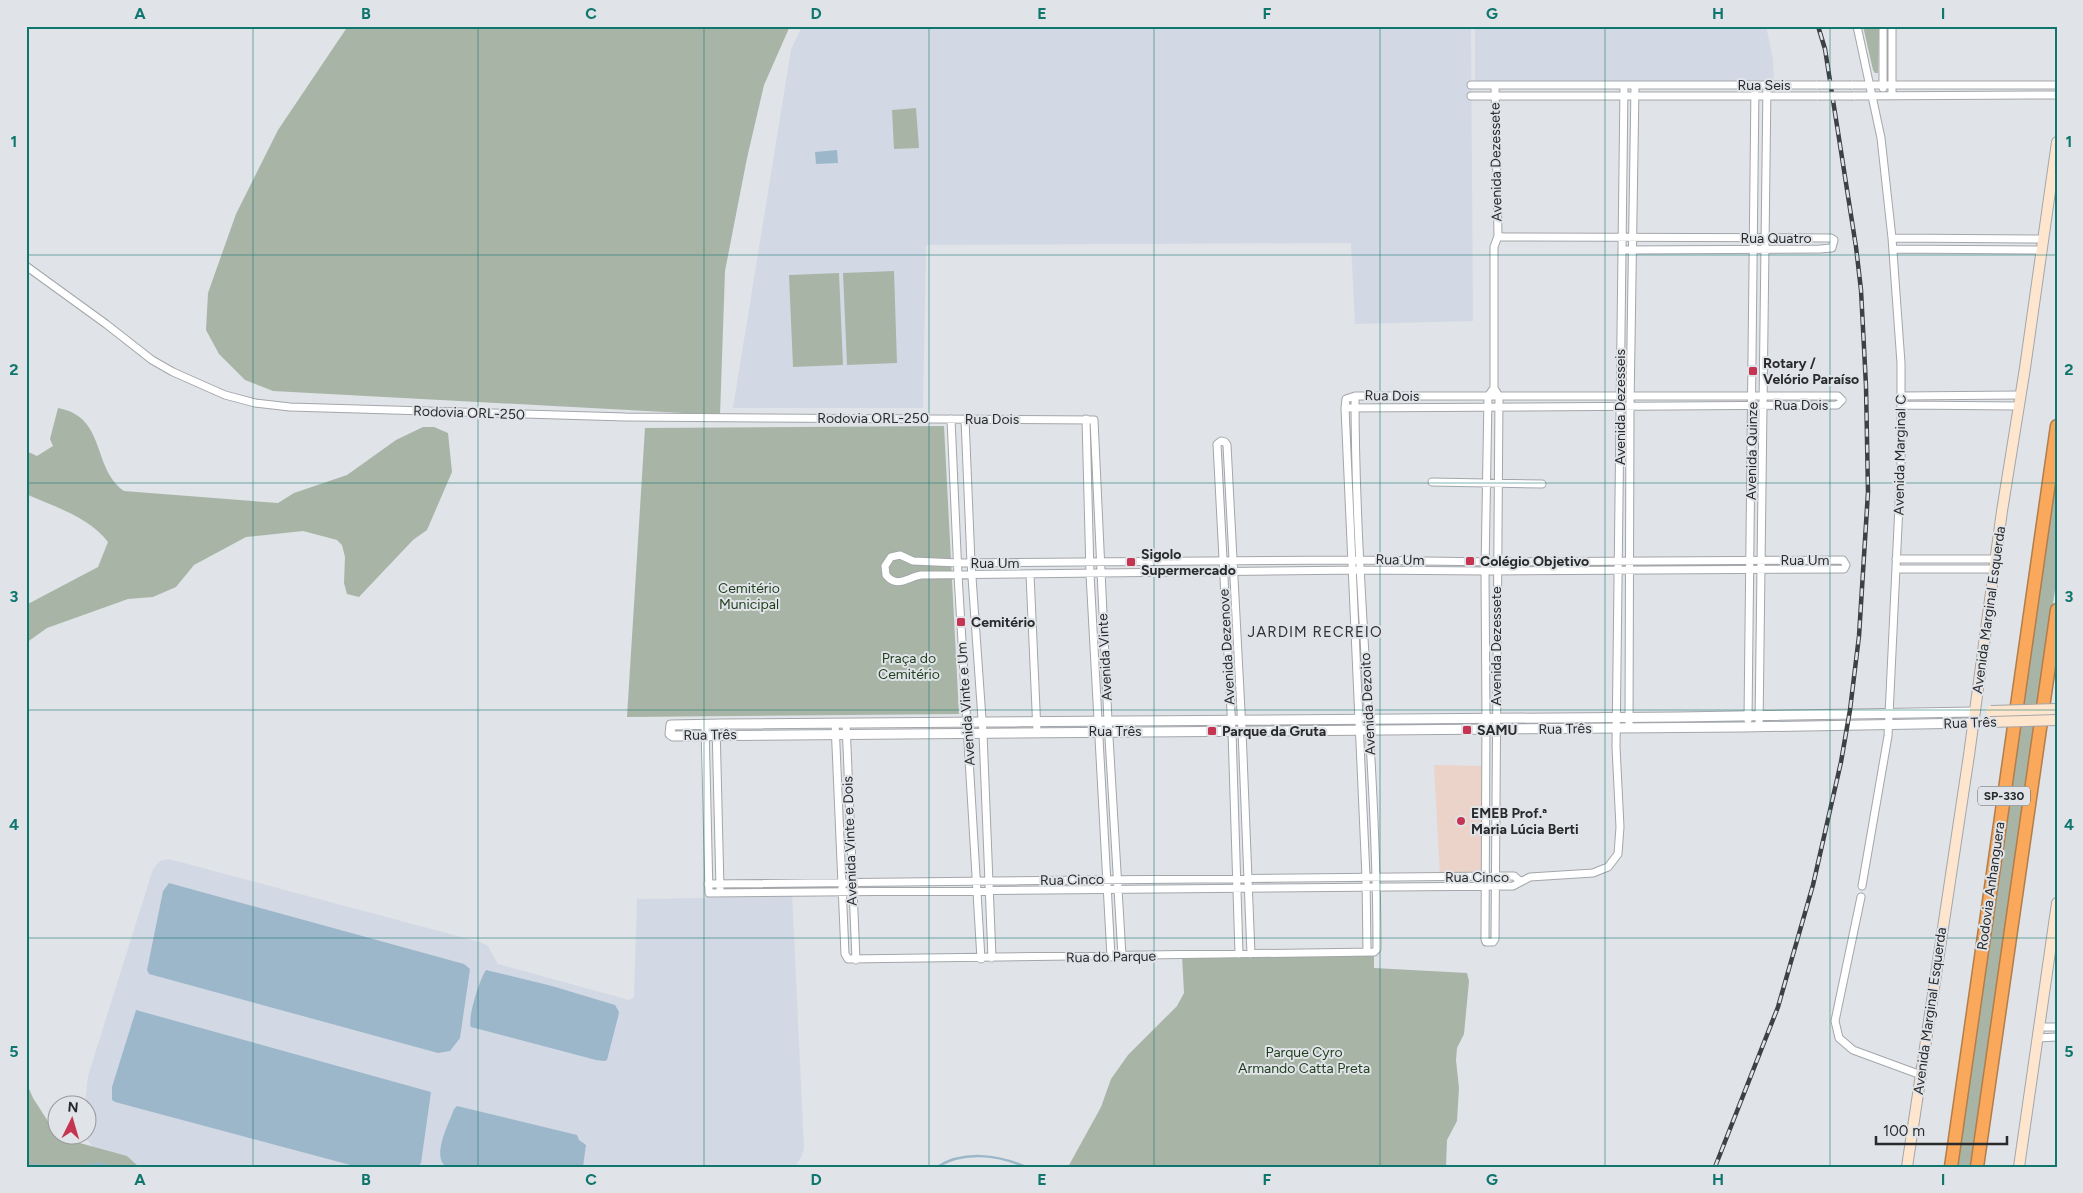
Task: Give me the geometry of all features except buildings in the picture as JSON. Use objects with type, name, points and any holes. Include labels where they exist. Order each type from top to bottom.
[{"type":"highway","name":"Rodovia Anhanguera","points":[[1951,1167],[2057,426]]},
{"type":"highway","name":"Rodovia Anhanguera","points":[[1977,1167],[2057,610]]},
{"type":"main road","name":"Avenida Marginal Esquerda","points":[[1907,1167],[1974,723],[1995,564],[2057,142]]},
{"type":"main road","name":"Rua Três","points":[[1975,712],[2057,709]]},
{"type":"main road","name":"Rua Três","points":[[1974,723],[2057,720]]},
{"type":"main road","points":[[2019,1167],[2057,903]]},
{"type":"street","name":"Avenida Marginal C","points":[[1857,26],[1880,138],[1892,238],[1901,396],[1901,463],[1889,714],[1862,886]]},
{"type":"street","points":[[1883,26],[1883,96]]},
{"type":"street","points":[[1892,26],[1892,96]]},
{"type":"street","name":"Rua Seis","points":[[1471,85],[2057,85]]},
{"type":"street","name":"Avenida Dezessete","points":[[1494,388],[1494,247],[1498,236],[1495,85]]},
{"type":"street","name":"Avenida Dezessete","points":[[1505,85],[1505,95]]},
{"type":"street","name":"Avenida Dezesseis","points":[[1520,881],[1530,877],[1593,873],[1608,867],[1618,854],[1620,827],[1617,788],[1624,85]]},
{"type":"street","name":"Avenida Quinze","points":[[1748,727],[1755,85]]},
{"type":"street","name":"Avenida Quinze","points":[[1759,727],[1766,85]]},
{"type":"street","name":"Avenida Dezesseis","points":[[1629,728],[1630,396],[1635,86]]},
{"type":"street","name":"Rua Seis","points":[[1471,96],[2057,95]]},
{"type":"street","name":"Rua Quatro","points":[[1498,236],[1503,238],[1830,238],[1834,240],[1832,248],[1820,249],[1622,250]]},
{"type":"street","points":[[1820,238],[1820,249]]},
{"type":"street","points":[[1892,238],[2043,239]]},
{"type":"street","points":[[1893,248],[2042,250]]},
{"type":"street","name":"Rodovia ORL-250","points":[[26,266],[152,360],[194,382],[225,395],[255,403],[290,407],[625,417],[951,419]]},
{"type":"street","points":[[1488,396],[1494,388],[1499,396]]},
{"type":"street","name":"Rua Dois","points":[[1355,396],[1763,396],[1838,396],[1842,400],[1837,405],[1355,408],[1345,405],[1347,397],[1355,396]]},
{"type":"street","name":"Avenida Dezoito","points":[[1345,405],[1356,684],[1371,952],[1377,949],[1377,877],[1361,570],[1355,396]]},
{"type":"street","name":"Avenida Dezessete","points":[[1488,396],[1485,562],[1486,942],[1493,942],[1496,886],[1496,571],[1499,396]]},
{"type":"street","points":[[1901,396],[2020,400]]},
{"type":"street","points":[[1901,405],[2020,400]]},
{"type":"street","name":"Rua Dois","points":[[951,419],[1089,419]]},
{"type":"street","name":"Avenida Vinte e Um","points":[[951,419],[958,575],[978,881],[981,958]]},
{"type":"street","name":"Avenida Vinte e Um","points":[[965,419],[971,563],[983,732],[992,958]]},
{"type":"street","name":"Avenida Vinte","points":[[1089,419],[1095,423],[1100,574],[1120,891],[1122,956]]},
{"type":"street","name":"Avenida Vinte","points":[[1089,419],[1090,574],[1111,957]]},
{"type":"street","name":"Avenida Dezenove","points":[[1239,954],[1232,731],[1217,444],[1221,441],[1225,442],[1226,445],[1233,562],[1251,954]]},
{"type":"street","points":[[1432,482],[1542,484]]},
{"type":"street","name":"Rua Um","points":[[896,555],[913,561],[958,563],[1361,560],[1497,562],[1843,560],[1846,565],[1844,569],[1760,570],[1352,570],[972,574],[921,575],[897,582],[889,579],[884,568],[886,561],[896,555]]},
{"type":"street","points":[[1896,559],[1995,564]]},
{"type":"street","points":[[1896,569],[1995,564]]},
{"type":"street","points":[[1030,574],[1037,732]]},
{"type":"street","points":[[1356,684],[1367,684]]},
{"type":"street","name":"Rua Três","points":[[1974,723],[1496,730],[1098,731],[673,736],[670,734],[671,725],[716,724],[1231,719],[1629,718],[1975,712]]},
{"type":"street","points":[[1185,720],[1185,731]]},
{"type":"street","name":"Avenida Vinte e Dois","points":[[835,723],[845,954],[852,960]]},
{"type":"street","name":"Avenida Vinte e Dois","points":[[846,723],[852,883],[852,960]]},
{"type":"street","points":[[716,724],[720,893]]},
{"type":"street","points":[[705,725],[708,884]]},
{"type":"street","points":[[1362,780],[1372,780]]},
{"type":"street","points":[[1236,828],[1246,828]]},
{"type":"street","name":"Rua Cinco","points":[[1486,876],[1514,876],[1520,881],[1520,884],[1513,886],[1120,891],[720,893],[709,893],[708,884],[1486,876]]},
{"type":"street","points":[[1860,897],[1835,1021],[1839,1038],[1853,1050],[1921,1075]]},
{"type":"street","name":"Rua do Parque","points":[[852,960],[1371,952]]},
{"type":"street","points":[[2037,1032],[2057,1027]]},
{"type":"street","points":[[2037,1032],[2057,1037]]},
{"type":"shaded area","points":[[802,26],[1471,26],[1473,321],[1355,324],[1351,243],[926,245],[923,408],[733,408],[791,50]]},
{"type":"shaded area","points":[[1475,26],[1766,26],[1773,59],[1774,85],[1475,85]]},
{"type":"shaded area","name":"EMEB Prof.ª Maria Lúcia Berti","points":[[1434,765],[1486,766],[1485,876],[1440,876]]},
{"type":"shaded area","points":[[169,859],[480,942],[488,946],[498,964],[629,1000],[634,997],[637,899],[704,898],[707,893],[792,893],[804,1148],[802,1156],[795,1167],[121,1167],[92,1146],[98,1146],[98,1096],[86,1096],[88,1076],[153,869],[160,861]]},
{"type":"green space","points":[[348,26],[790,26],[764,85],[747,158],[725,271],[720,415],[273,391],[245,380],[219,354],[206,330],[208,293],[236,214],[278,130]]},
{"type":"green space","points":[[1863,26],[1879,26],[1878,73],[1875,73],[1873,70]]},
{"type":"green space","points":[[916,108],[919,148],[894,149],[892,110]]},
{"type":"green space","points":[[894,271],[897,363],[847,365],[843,273]]},
{"type":"green space","points":[[839,273],[843,365],[793,367],[789,275]]},
{"type":"green space","points":[[58,408],[74,413],[84,421],[92,432],[107,469],[114,481],[124,491],[278,503],[294,493],[347,475],[396,440],[423,427],[434,427],[448,433],[452,472],[427,530],[413,540],[359,597],[347,594],[344,583],[345,557],[342,545],[337,540],[303,531],[246,537],[194,565],[176,587],[153,597],[128,599],[47,628],[26,643],[26,605],[98,567],[108,542],[100,533],[81,519],[26,494],[26,451],[37,456],[53,446],[50,439]]},
{"type":"green space","name":"Cemitério Municipal","points":[[944,426],[959,714],[627,717],[645,428]]},
{"type":"green space","points":[[2057,463],[2057,576],[1972,1167],[1956,1167]]},
{"type":"green space","name":"Parque Cyro Armando Catta Preta","points":[[1374,952],[1374,968],[1467,973],[1469,981],[1464,1034],[1457,1048],[1456,1060],[1459,1088],[1457,1121],[1447,1140],[1446,1167],[1068,1167],[1101,1107],[1111,1079],[1128,1055],[1177,1006],[1184,993],[1182,956]]},
{"type":"green space","points":[[26,1082],[33,1098],[48,1121],[48,1146],[91,1146],[127,1156],[139,1167],[26,1167]]},
{"type":"water","points":[[837,150],[838,163],[816,164],[815,152]]},
{"type":"water","points":[[169,883],[464,964],[470,969],[460,1038],[450,1051],[438,1053],[149,974],[147,970],[163,891]]},
{"type":"water","points":[[486,970],[552,986],[615,1005],[619,1012],[607,1060],[596,1060],[471,1027],[470,1023],[475,998]]},
{"type":"water","points":[[136,1010],[431,1092],[421,1163],[418,1167],[358,1167],[115,1102],[112,1100],[112,1087]]},
{"type":"water","points":[[457,1106],[577,1135],[579,1140],[586,1145],[583,1167],[445,1166],[441,1161],[441,1147],[454,1109]]},
{"type":"waterway","points":[[937,1167],[958,1158],[970,1156],[993,1157],[1026,1167]]},
{"type":"waterway","points":[[79,1167],[99,1164],[112,1167]]},
{"type":"waterway","points":[[26,1165],[58,1167]]},
{"type":"railway","points":[[1715,1167],[1778,1007],[1813,885],[1841,762],[1850,710],[1859,636],[1868,492],[1866,386],[1861,290],[1825,49],[1818,26]]},
{"type":"place","name":"Rotary / Velório Paraíso","points":[[1753,371]]},
{"type":"place","name":"Colégio Objetivo","points":[[1470,561]]},
{"type":"place","name":"Sigolo Supermercado","points":[[1131,562]]},
{"type":"place","name":"Cemitério","points":[[961,622]]},
{"type":"place","name":"SAMU","points":[[1467,730]]},
{"type":"place","name":"Parque da Gruta","points":[[1212,731]]},
{"type":"place","name":"EMEB Prof.ª Maria Lúcia Berti","points":[[1461,821]]},
{"type":"district","name":"JARDIM RECREIO","points":[[1315,632]]},
{"type":"park label","name":"Praça do Cemitério","points":[[909,666]]}]
